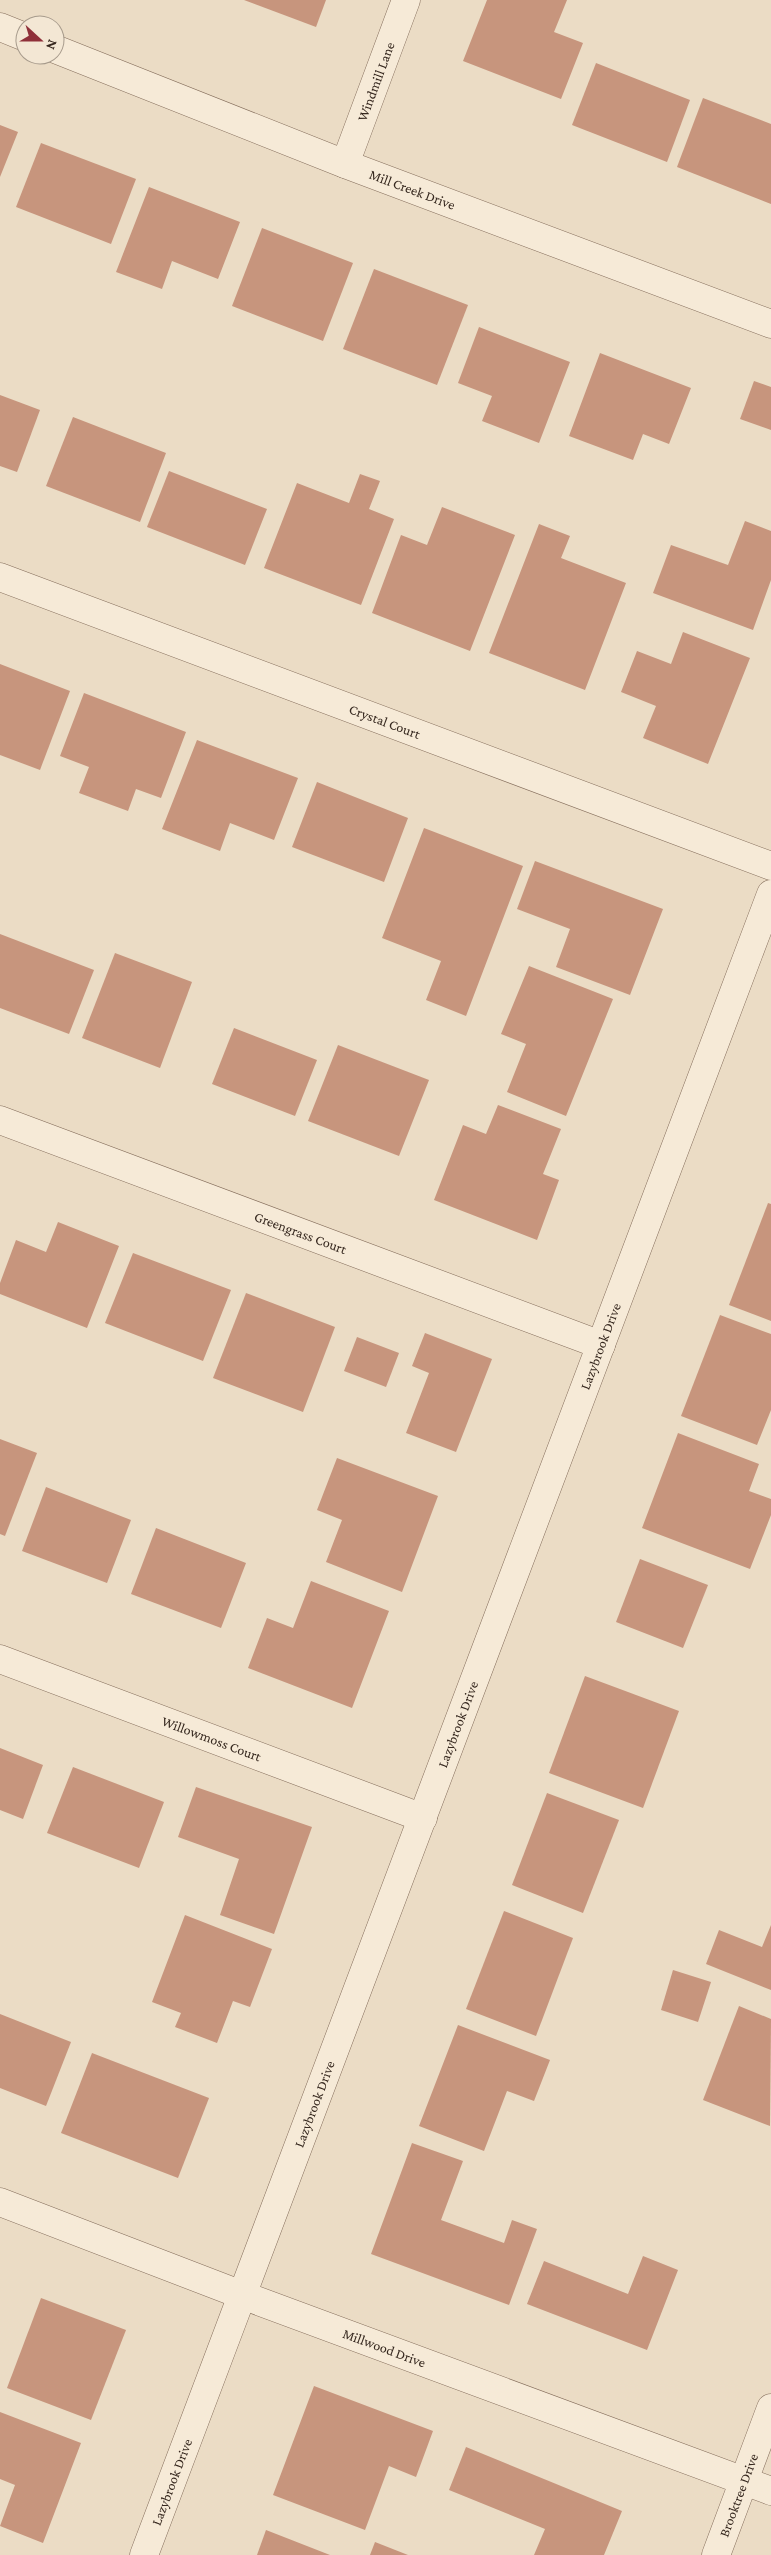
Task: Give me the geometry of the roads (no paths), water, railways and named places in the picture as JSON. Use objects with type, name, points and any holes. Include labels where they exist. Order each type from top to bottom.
[{"type":"street","name":"Windmill Lane","points":[[345,164],[406,0]]},
{"type":"street","points":[[0,28],[15,33]]},
{"type":"street","name":"Mill Creek Drive","points":[[65,53],[345,164],[771,324]]},
{"type":"street","name":"Crystal Court","points":[[0,577],[771,866]]},
{"type":"street","name":"Lazybrook Drive","points":[[144,2555],[771,894]]},
{"type":"street","name":"Greengrass Court","points":[[0,1120],[601,1345]]},
{"type":"street","name":"Willowmoss Court","points":[[0,1658],[423,1818]]},
{"type":"street","name":"Millwood Drive","points":[[0,2202],[242,2295],[771,2491]]},
{"type":"street","name":"Brooktree Drive","points":[[716,2555],[771,2408]]}]
